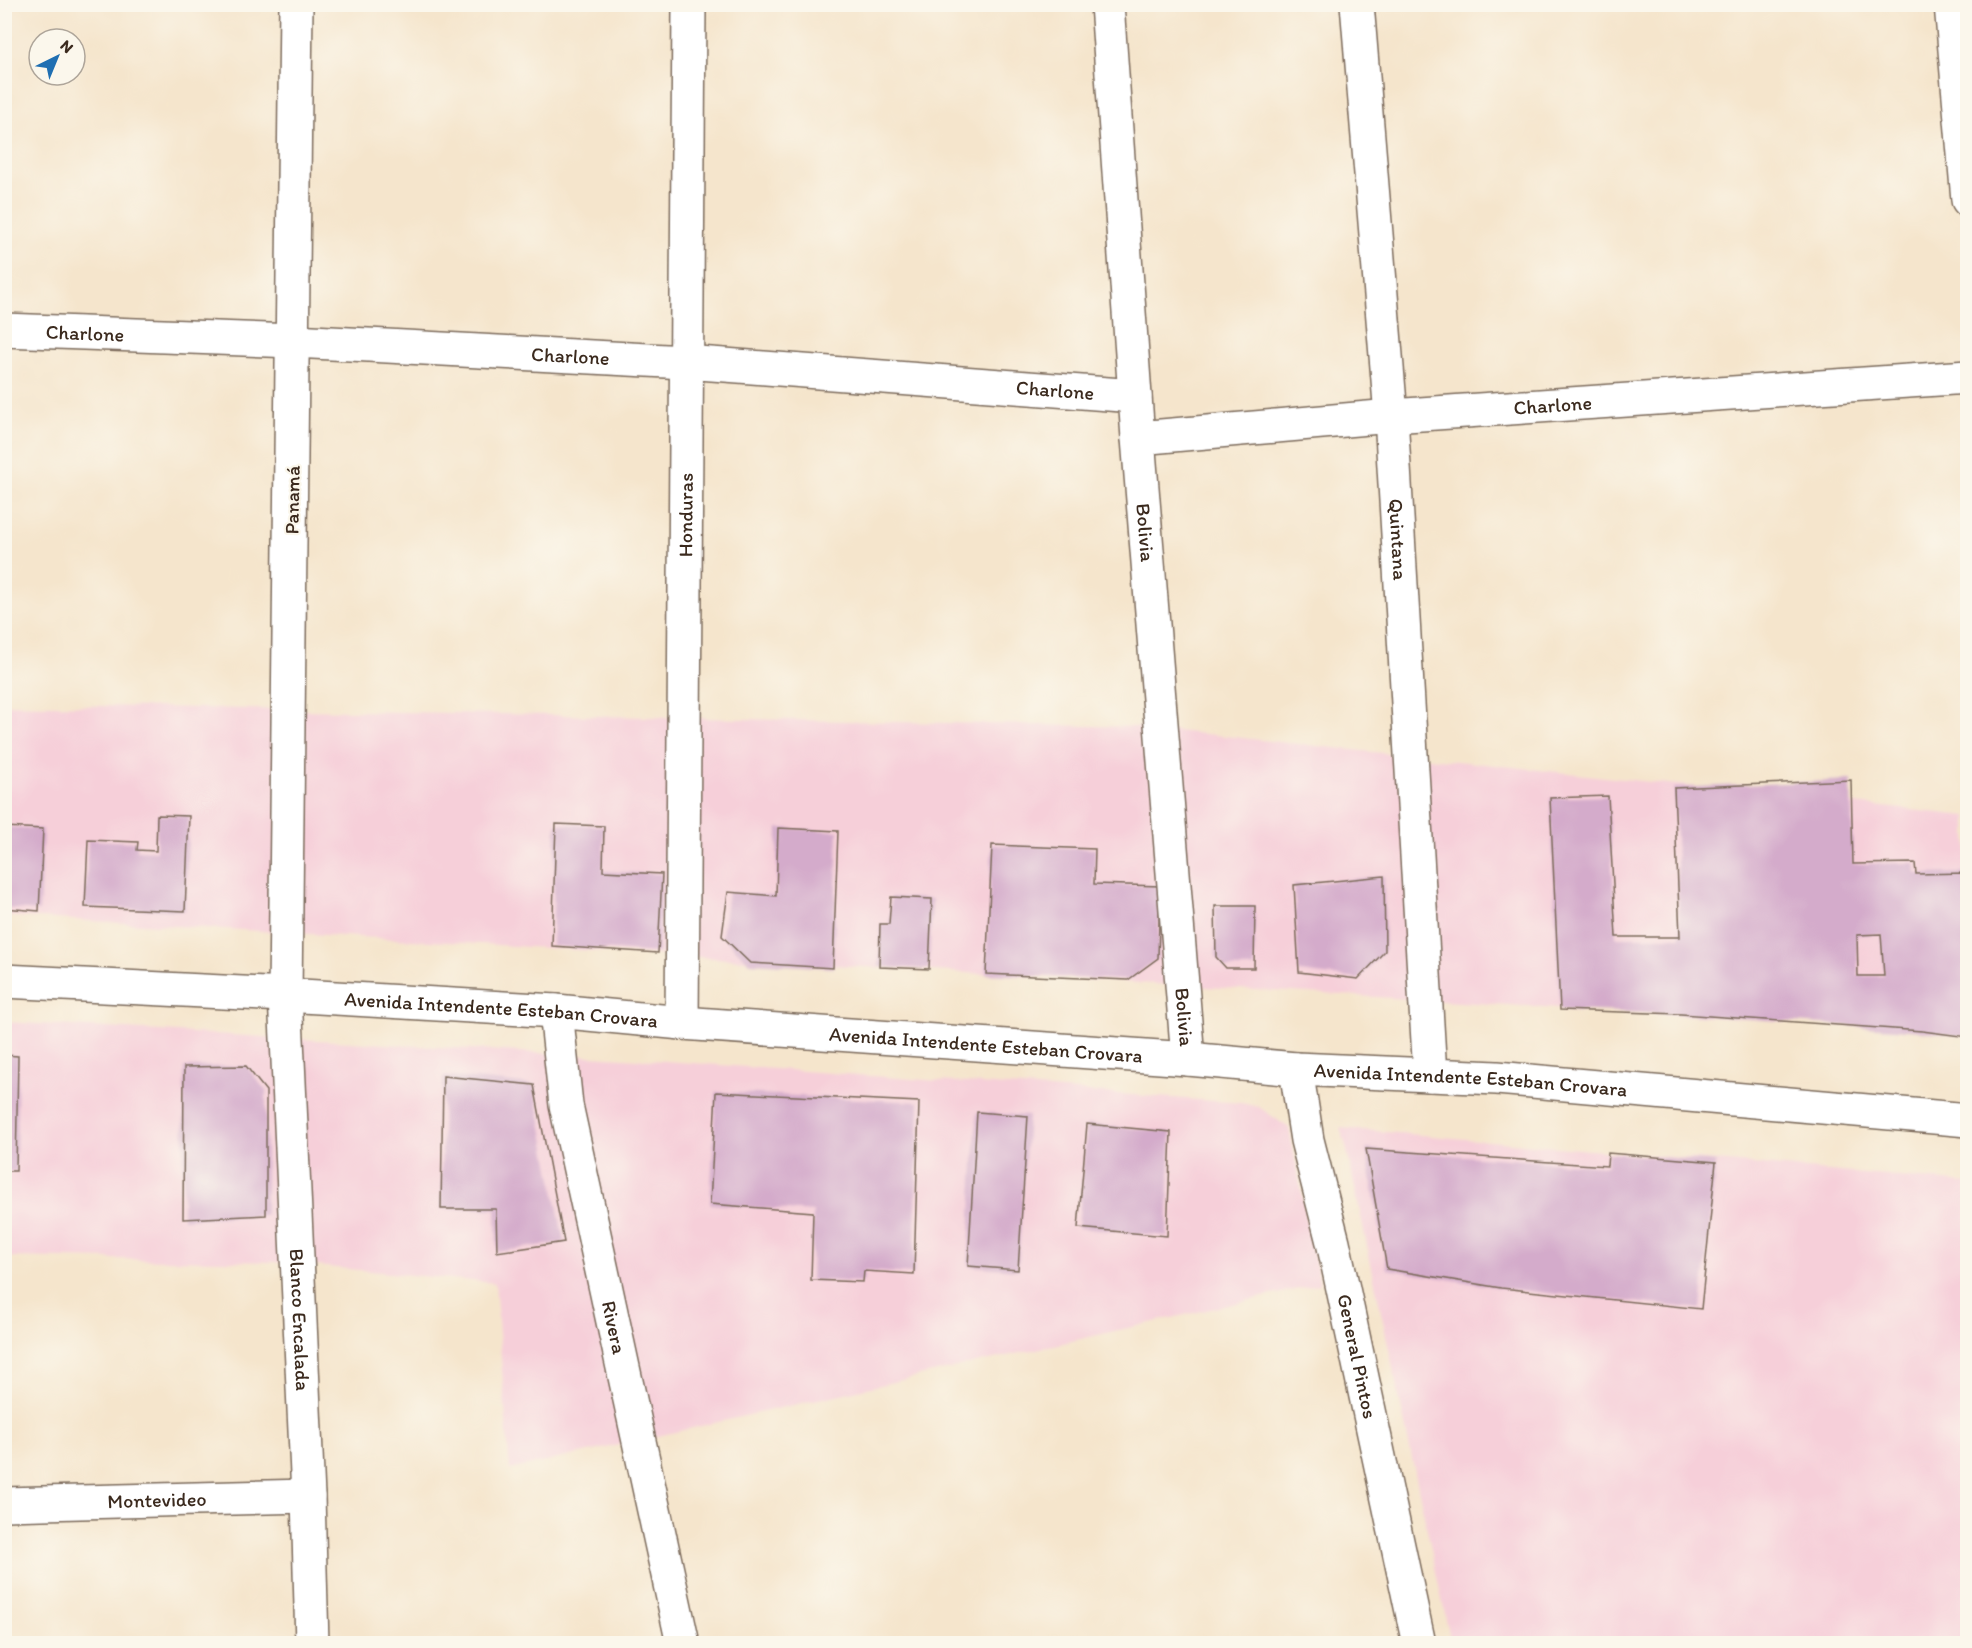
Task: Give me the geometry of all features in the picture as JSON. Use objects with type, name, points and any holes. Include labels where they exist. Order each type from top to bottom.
[{"type":"street","name":"Panamá","points":[[285,995],[296,4]]},
{"type":"street","name":"Honduras","points":[[682,1023],[689,4]]},
{"type":"street","name":"Bolivia","points":[[1107,4],[1138,438],[1188,1059]]},
{"type":"street","name":"Quintana","points":[[1357,4],[1391,416],[1430,1075]]},
{"type":"street","points":[[1951,4],[1968,200]]},
{"type":"street","name":"Charlone","points":[[4,330],[294,341],[686,362],[1135,396]]},
{"type":"street","name":"Charlone","points":[[1138,438],[1391,416],[1968,376]]},
{"type":"street","name":"Avenida Intendente Esteban Crovara","points":[[4,981],[556,1011],[682,1023],[1188,1059],[1296,1069],[1497,1078],[1968,1120]]},
{"type":"street","name":"Blanco Encalada","points":[[285,995],[308,1496],[312,1644]]},
{"type":"street","name":"Rivera","points":[[556,1011],[566,1105],[683,1644]]},
{"type":"street","name":"General Pintos","points":[[1296,1069],[1307,1140],[1333,1242],[1419,1644]]},
{"type":"street","name":"Montevideo","points":[[4,1504],[308,1496]]},
{"type":"shaded area","points":[[4,704],[1140,727],[1967,816],[1967,1032],[5,916]]},
{"type":"shaded area","points":[[4,1022],[624,1058],[1241,1103],[1259,1107],[1289,1128],[1320,1284],[510,1470],[495,1283],[275,1262],[5,1257]]},
{"type":"shaded area","points":[[1340,1128],[1967,1183],[1967,1643],[1451,1643],[1346,1146]]},
{"type":"building","points":[[1851,780],[1853,864],[1915,863],[1916,874],[1968,873],[1968,1037],[1922,1031],[1681,1014],[1560,1010],[1550,798],[1608,796],[1616,937],[1680,937],[1674,788]],"holes":[[[1881,934],[1884,976],[1858,976],[1857,935]]]},
{"type":"building","points":[[157,815],[189,816],[185,911],[85,907],[88,840],[138,842],[137,850],[156,851]]},
{"type":"building","points":[[556,824],[604,826],[603,871],[662,874],[658,953],[552,946]]},
{"type":"building","points":[[4,827],[43,829],[39,911],[4,908]]},
{"type":"building","points":[[778,828],[838,831],[833,968],[750,963],[722,936],[728,892],[776,896]]},
{"type":"building","points":[[992,845],[1095,849],[1094,884],[1160,886],[1158,958],[1128,980],[986,974]]},
{"type":"building","points":[[1384,876],[1385,951],[1358,979],[1299,972],[1294,885]]},
{"type":"building","points":[[891,897],[932,899],[929,969],[879,967],[880,924],[889,924]]},
{"type":"building","points":[[1215,906],[1255,906],[1254,968],[1226,968],[1216,957]]},
{"type":"building","points":[[4,1055],[18,1056],[16,1171],[4,1171]]},
{"type":"building","points":[[246,1066],[266,1091],[266,1215],[183,1219],[184,1067]]},
{"type":"building","points":[[443,1076],[534,1085],[564,1242],[497,1252],[496,1209],[441,1209]]},
{"type":"building","points":[[716,1092],[919,1102],[914,1274],[864,1271],[863,1282],[811,1280],[813,1212],[710,1204]]},
{"type":"building","points":[[977,1112],[1028,1116],[1018,1270],[968,1266]]},
{"type":"building","points":[[1087,1124],[1171,1132],[1167,1236],[1078,1228]]},
{"type":"building","points":[[1366,1149],[1607,1166],[1608,1153],[1716,1162],[1701,1309],[1501,1288],[1387,1269]]}]
